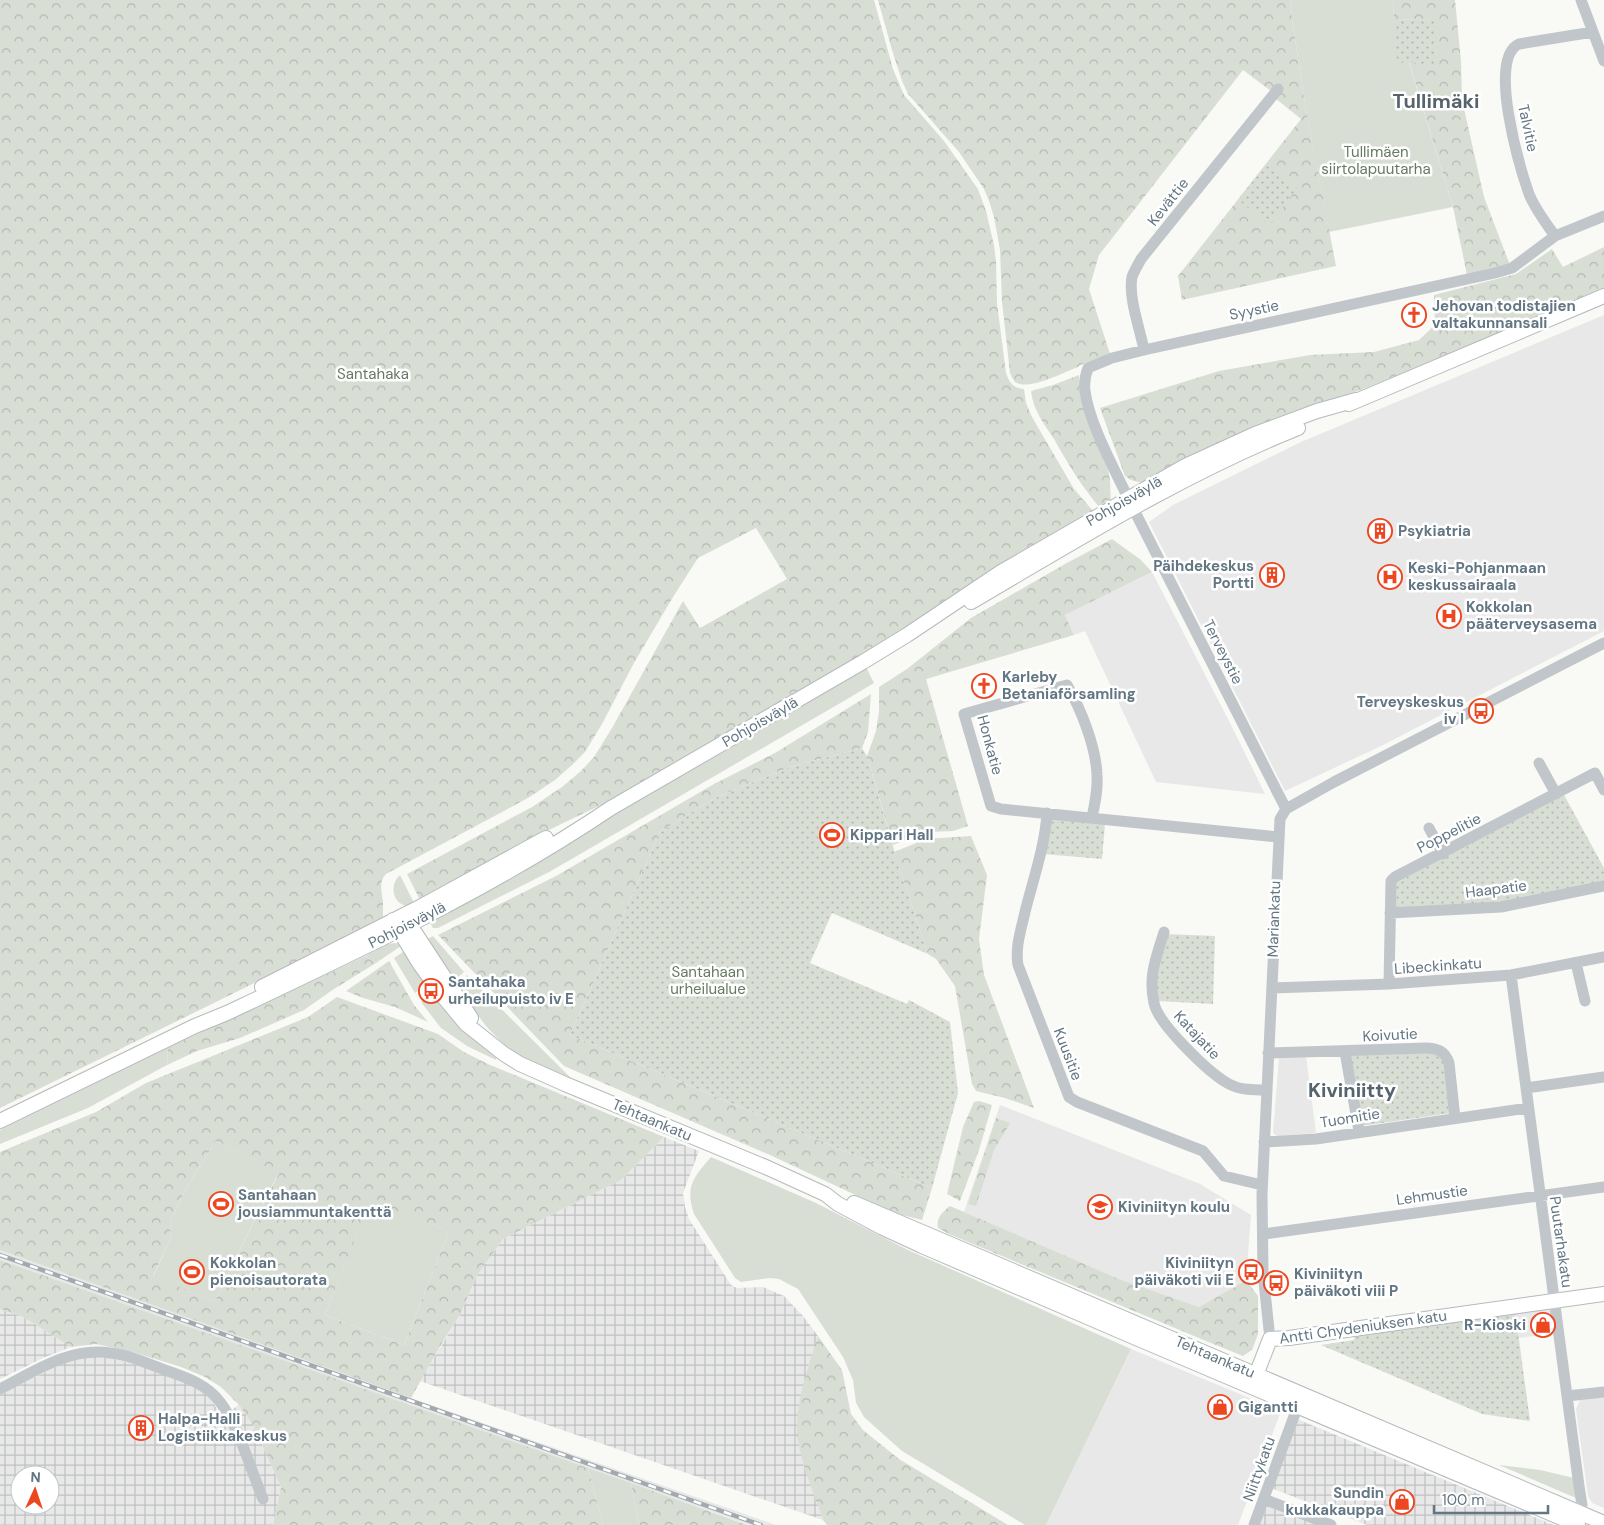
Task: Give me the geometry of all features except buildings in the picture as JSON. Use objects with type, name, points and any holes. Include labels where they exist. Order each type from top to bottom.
[{"type":"main road","name":"Pohjoisväylä","points":[[0,1121],[194,1026],[225,1006],[401,923],[547,838],[611,808],[907,635],[1002,572],[1130,503],[1321,418],[1356,400],[1604,296]]},
{"type":"main road","name":"Tehtaankatu","points":[[401,923],[408,946],[442,995],[466,1024],[504,1054],[528,1068],[825,1194],[838,1204],[883,1228],[1254,1381],[1576,1521],[1604,1523]]},
{"type":"main road","name":"Antti Chydeniuksen katu","points":[[1270,1339],[1297,1337],[1604,1294]]},
{"type":"main road","name":"Mariankatu","points":[[1254,1381],[1270,1339]]},
{"type":"street","points":[[1582,0],[1604,61]]},
{"type":"street","name":"Talvitie","points":[[1556,236],[1530,195],[1511,133],[1506,98],[1506,76],[1509,57],[1515,46],[1520,44],[1594,32]]},
{"type":"street","name":"Kevättie","points":[[1144,350],[1133,299],[1131,284],[1133,274],[1141,259],[1278,89]]},
{"type":"street","points":[[1556,236],[1604,216]]},
{"type":"street","name":"Syystie","points":[[1130,503],[1091,415],[1084,379],[1088,368],[1112,358],[1144,350],[1495,273],[1512,268],[1556,236]]},
{"type":"street","name":"Terveystie","points":[[1130,503],[1286,809]]},
{"type":"street","points":[[1286,809],[1334,782],[1604,643]]},
{"type":"street","name":"Honkatie","points":[[1092,817],[1097,787],[1097,768],[1079,709],[1067,685],[964,714],[991,806],[1047,813],[1278,837]]},
{"type":"street","points":[[1539,763],[1556,794]]},
{"type":"street","name":"Poppelitie","points":[[1388,984],[1392,881],[1395,877],[1596,774],[1604,790]]},
{"type":"street","name":"Mariankatu","points":[[1270,1339],[1264,1273],[1262,1185],[1278,837],[1280,819],[1286,809]]},
{"type":"street","name":"Kuusitie","points":[[1047,813],[1047,822],[1039,858],[1020,931],[1017,956],[1018,965],[1069,1097],[1077,1102],[1203,1151],[1224,1176],[1262,1185]]},
{"type":"street","points":[[1429,828],[1442,854]]},
{"type":"street","name":"Haapatie","points":[[1390,913],[1501,906],[1604,886]]},
{"type":"street","name":"Katajatie","points":[[1164,932],[1151,978],[1155,1009],[1207,1068],[1221,1079],[1231,1085],[1248,1089],[1266,1090]]},
{"type":"street","name":"Libeckinkatu","points":[[1272,988],[1388,984],[1510,975],[1604,957]]},
{"type":"street","points":[[1576,963],[1585,1001]]},
{"type":"street","name":"Puutarhakatu","points":[[1510,975],[1582,1504],[1576,1521]]},
{"type":"street","name":"Koivutie","points":[[1268,1053],[1439,1049],[1447,1057],[1449,1063],[1455,1118]]},
{"type":"street","points":[[1345,1052],[1359,1131]]},
{"type":"street","points":[[1526,1088],[1604,1077]]},
{"type":"street","name":"Tuomitie","points":[[1264,1142],[1316,1138],[1528,1108]]},
{"type":"street","name":"Lehmustie","points":[[1264,1234],[1604,1187]]},
{"type":"street","points":[[0,1388],[66,1356],[94,1351],[132,1358],[190,1379],[211,1392],[229,1414],[263,1499]]},
{"type":"street","points":[[1567,1396],[1604,1392]]},
{"type":"street","name":"Niittykatu","points":[[1254,1525],[1300,1401]]},
{"type":"street","points":[[1264,1499],[1331,1525]]},
{"type":"shaded area","name":"Keski-Pohjanmaan keskussairaala","points":[[1604,315],[1604,631],[1381,746],[1285,791],[1149,522],[1173,505],[1301,442]]},
{"type":"shaded area","points":[[1152,572],[1265,794],[1156,782],[1085,631],[1074,635],[1065,615]]},
{"type":"shaded area","points":[[1306,1056],[1316,1133],[1277,1136],[1273,1133],[1279,1058]]},
{"type":"shaded area","points":[[1000,1105],[1200,1184],[1251,1215],[1246,1280],[1199,1307],[1119,1279],[964,1212]]},
{"type":"shaded area","points":[[664,1137],[699,1151],[683,1193],[685,1207],[689,1219],[731,1285],[737,1288],[763,1287],[784,1296],[803,1316],[818,1336],[807,1370],[799,1408],[798,1440],[804,1465],[823,1520],[420,1381],[461,1313],[476,1277],[503,1239],[621,1180]]},
{"type":"shaded area","points":[[0,1250],[411,1398],[776,1525],[749,1525],[324,1375],[0,1260]]},
{"type":"shaded area","points":[[1553,1305],[1556,1333],[1519,1338],[1515,1310]]},
{"type":"shaded area","points":[[0,1309],[23,1317],[71,1347],[0,1379]]},
{"type":"shaded area","points":[[1131,1349],[1281,1411],[1238,1525],[1046,1525]]},
{"type":"shaded area","points":[[93,1355],[151,1369],[193,1385],[211,1398],[221,1417],[239,1405],[254,1427],[281,1487],[273,1525],[0,1525],[0,1394],[68,1361]]},
{"type":"shaded area","points":[[1604,1397],[1604,1508],[1592,1503],[1588,1496],[1576,1409],[1580,1400]]},
{"type":"shaded area","points":[[1297,1419],[1554,1525],[1367,1525],[1271,1488]]},
{"type":"shaded area","points":[[1265,1503],[1322,1525],[1257,1525]]},
{"type":"green space","name":"Santahaka","points":[[0,0],[874,0],[893,69],[904,95],[944,141],[978,189],[986,211],[994,245],[997,303],[1007,376],[1014,386],[1024,389],[1026,403],[1032,417],[1074,489],[1094,512],[857,660],[603,804],[553,828],[420,900],[407,874],[532,807],[562,787],[594,757],[683,601],[700,628],[787,579],[756,528],[698,558],[634,663],[585,752],[555,780],[528,798],[386,874],[381,884],[383,920],[0,1108]]},
{"type":"green space","points":[[878,0],[1291,0],[1292,19],[1305,104],[1336,266],[1182,300],[1178,276],[1301,119],[1275,98],[1271,91],[1243,70],[1099,255],[1089,289],[1110,354],[1039,382],[1023,385],[1017,383],[1010,373],[1002,302],[1000,250],[989,201],[984,189],[959,152],[908,94],[892,50]]},
{"type":"green space","name":"Tullimäen siirtolapuutarha","points":[[1291,0],[1393,0],[1394,20],[1436,19],[1409,63],[1453,207],[1329,232],[1305,104],[1292,19]]},
{"type":"green space","points":[[1393,0],[1455,0],[1461,61],[1462,100],[1484,197],[1510,265],[1467,275],[1453,207],[1409,62],[1437,64],[1435,19],[1394,20]]},
{"type":"green space","points":[[1436,19],[1437,65],[1409,62],[1397,63],[1394,20]]},
{"type":"green space","points":[[1266,164],[1297,188],[1270,225],[1238,200]]},
{"type":"green space","points":[[1604,247],[1604,290],[1366,388],[1306,410],[1147,481],[1136,482],[1125,476],[1100,408],[1219,371],[1310,355],[1374,352],[1419,340],[1435,325],[1434,295],[1516,274],[1552,249],[1563,267]]},
{"type":"green space","points":[[1079,375],[1083,400],[1110,478],[1111,501],[1099,507],[1086,491],[1043,422],[1032,398],[1031,391]]},
{"type":"green space","points":[[1112,539],[1141,560],[1152,572],[1065,615],[1074,635],[926,679],[968,826],[953,831],[928,832],[893,845],[867,756],[876,731],[879,711],[879,687],[907,669],[971,618]]},
{"type":"green space","points":[[867,669],[874,683],[551,871],[438,928],[433,928],[429,921]]},
{"type":"green space","points":[[871,694],[868,732],[862,748],[790,767],[715,798],[660,832],[570,1035],[932,1188],[922,1220],[894,1213],[770,1155],[564,1066],[438,935],[556,876],[714,784],[775,753]]},
{"type":"green space","name":"Santahaan urheilualue","points":[[862,748],[867,756],[899,867],[928,954],[832,913],[810,963],[907,1004],[909,1000],[950,1022],[958,1093],[932,1188],[570,1035],[660,832],[715,798],[790,767]]},
{"type":"green space","points":[[1563,793],[1604,868],[1604,883],[1497,903],[1395,909],[1396,883]]},
{"type":"green space","points":[[1050,819],[1105,824],[1102,859],[1043,854]]},
{"type":"green space","points":[[971,836],[987,875],[979,939],[984,975],[1034,1108],[976,1091],[972,1084],[955,986],[936,959],[928,954],[894,852],[926,839]]},
{"type":"green space","points":[[400,875],[415,905],[403,905],[395,897],[394,886]]},
{"type":"green space","points":[[1165,934],[1215,936],[1213,1004],[1158,1001],[1155,979]]},
{"type":"green space","points":[[433,936],[464,972],[457,978],[450,976],[424,941]]},
{"type":"green space","points":[[396,943],[401,946],[376,963],[365,956],[387,944]]},
{"type":"green space","points":[[406,950],[428,984],[415,993],[394,958]]},
{"type":"green space","points":[[365,956],[376,963],[304,1010],[240,1038],[197,1051],[167,1065],[168,1048]]},
{"type":"green space","points":[[389,961],[414,1005],[428,1022],[395,1007],[346,991]]},
{"type":"green space","points":[[467,975],[571,1078],[556,1074],[514,1052],[493,1034],[476,1012],[460,984]]},
{"type":"green space","points":[[434,993],[469,1035],[496,1060],[467,1046],[441,1028],[421,1002]]},
{"type":"green space","points":[[337,997],[438,1034],[464,1052],[488,1064],[664,1137],[621,1180],[503,1239],[476,1277],[461,1313],[411,1398],[0,1250],[0,1152],[96,1112],[146,1083],[308,1017]],"holes":[[[216,1141],[279,1173],[215,1302],[153,1276],[171,1238],[170,1221],[187,1187]],[[370,1201],[449,1231],[404,1345],[325,1315]]]},
{"type":"green space","points":[[168,1048],[167,1065],[88,1108],[0,1144],[0,1130]]},
{"type":"green space","points":[[1437,1053],[1444,1060],[1451,1113],[1361,1126],[1350,1055]]},
{"type":"green space","points":[[979,1101],[992,1105],[979,1150],[960,1201],[947,1194],[963,1127],[974,1102]]},
{"type":"green space","points":[[996,1118],[1010,1123],[994,1150],[976,1206],[968,1204]]},
{"type":"green space","name":"Santahaan jousiammuntakenttä","points":[[216,1141],[279,1172],[215,1302],[153,1277],[171,1238],[170,1221],[187,1187]]},
{"type":"green space","points":[[711,1157],[816,1203],[908,1250],[1131,1349],[1046,1525],[1025,1525],[902,1451],[864,1417],[856,1403],[853,1380],[843,1357],[798,1289],[779,1279],[770,1278],[741,1282],[735,1278],[694,1214],[691,1204],[692,1183]]},
{"type":"green space","points":[[370,1200],[449,1231],[404,1345],[325,1315]]},
{"type":"green space","points":[[950,1206],[1119,1279],[1199,1307],[1246,1280],[1258,1296],[1258,1334],[1252,1350],[1243,1356],[949,1234],[938,1228],[938,1221],[944,1211]]},
{"type":"green space","points":[[0,1260],[588,1468],[603,1525],[273,1525],[281,1487],[254,1427],[239,1405],[221,1387],[205,1377],[181,1367],[136,1353],[96,1344],[71,1347],[23,1317],[0,1309]]},
{"type":"green space","points":[[1515,1310],[1530,1421],[1482,1414],[1321,1345],[1354,1340],[1355,1333]]},
{"type":"green space","points":[[818,1336],[842,1370],[851,1414],[863,1430],[899,1459],[1008,1525],[827,1525],[823,1520],[800,1452],[797,1429],[802,1388]]},
{"type":"green space","points":[[1499,1465],[1540,1470],[1574,1478],[1576,1498]]},
{"type":"green space","points":[[588,1468],[631,1483],[639,1525],[603,1525]]},
{"type":"green space","points":[[631,1483],[747,1525],[639,1525]]},
{"type":"railway","points":[[0,1255],[761,1525]]},
{"type":"place","name":"Jehovan todistajien valtakunnansali","points":[[1414,315]]},
{"type":"place","name":"Psykiatria","points":[[1380,531]]},
{"type":"place","name":"Päihdekeskus Portti","points":[[1272,575]]},
{"type":"place","name":"Keski-Pohjanmaan keskussairaala","points":[[1390,577]]},
{"type":"place","name":"Kokkolan pääterveysasema","points":[[1449,616]]},
{"type":"place","name":"Karleby Betaniaförsamling","points":[[984,686]]},
{"type":"place","name":"Terveyskeskus iv I","points":[[1481,711]]},
{"type":"place","name":"Kippari Hall","points":[[832,835]]},
{"type":"place","name":"Santahaka urheilupuisto iv E","points":[[431,991]]},
{"type":"place","name":"Santahaan jousiammuntakenttä","points":[[221,1204]]},
{"type":"place","name":"Kiviniityn koulu","points":[[1100,1207]]},
{"type":"place","name":"Kokkolan pienoisautorata","points":[[192,1272]]},
{"type":"place","name":"Kiviniityn päiväkoti vii E","points":[[1251,1272]]},
{"type":"place","name":"Kiviniityn päiväkoti viii P","points":[[1276,1283]]},
{"type":"place","name":"R-Kioski","points":[[1543,1325]]},
{"type":"place","name":"Gigantti","points":[[1220,1407]]},
{"type":"place","name":"Halpa-Halli Logistiikkakeskus","points":[[141,1428]]},
{"type":"place","name":"Sundin kukkakauppa","points":[[1402,1502]]},
{"type":"district","name":"Tullimäki","points":[[1436,101]]},
{"type":"district","name":"Kiviniitty","points":[[1352,1090]]}]
